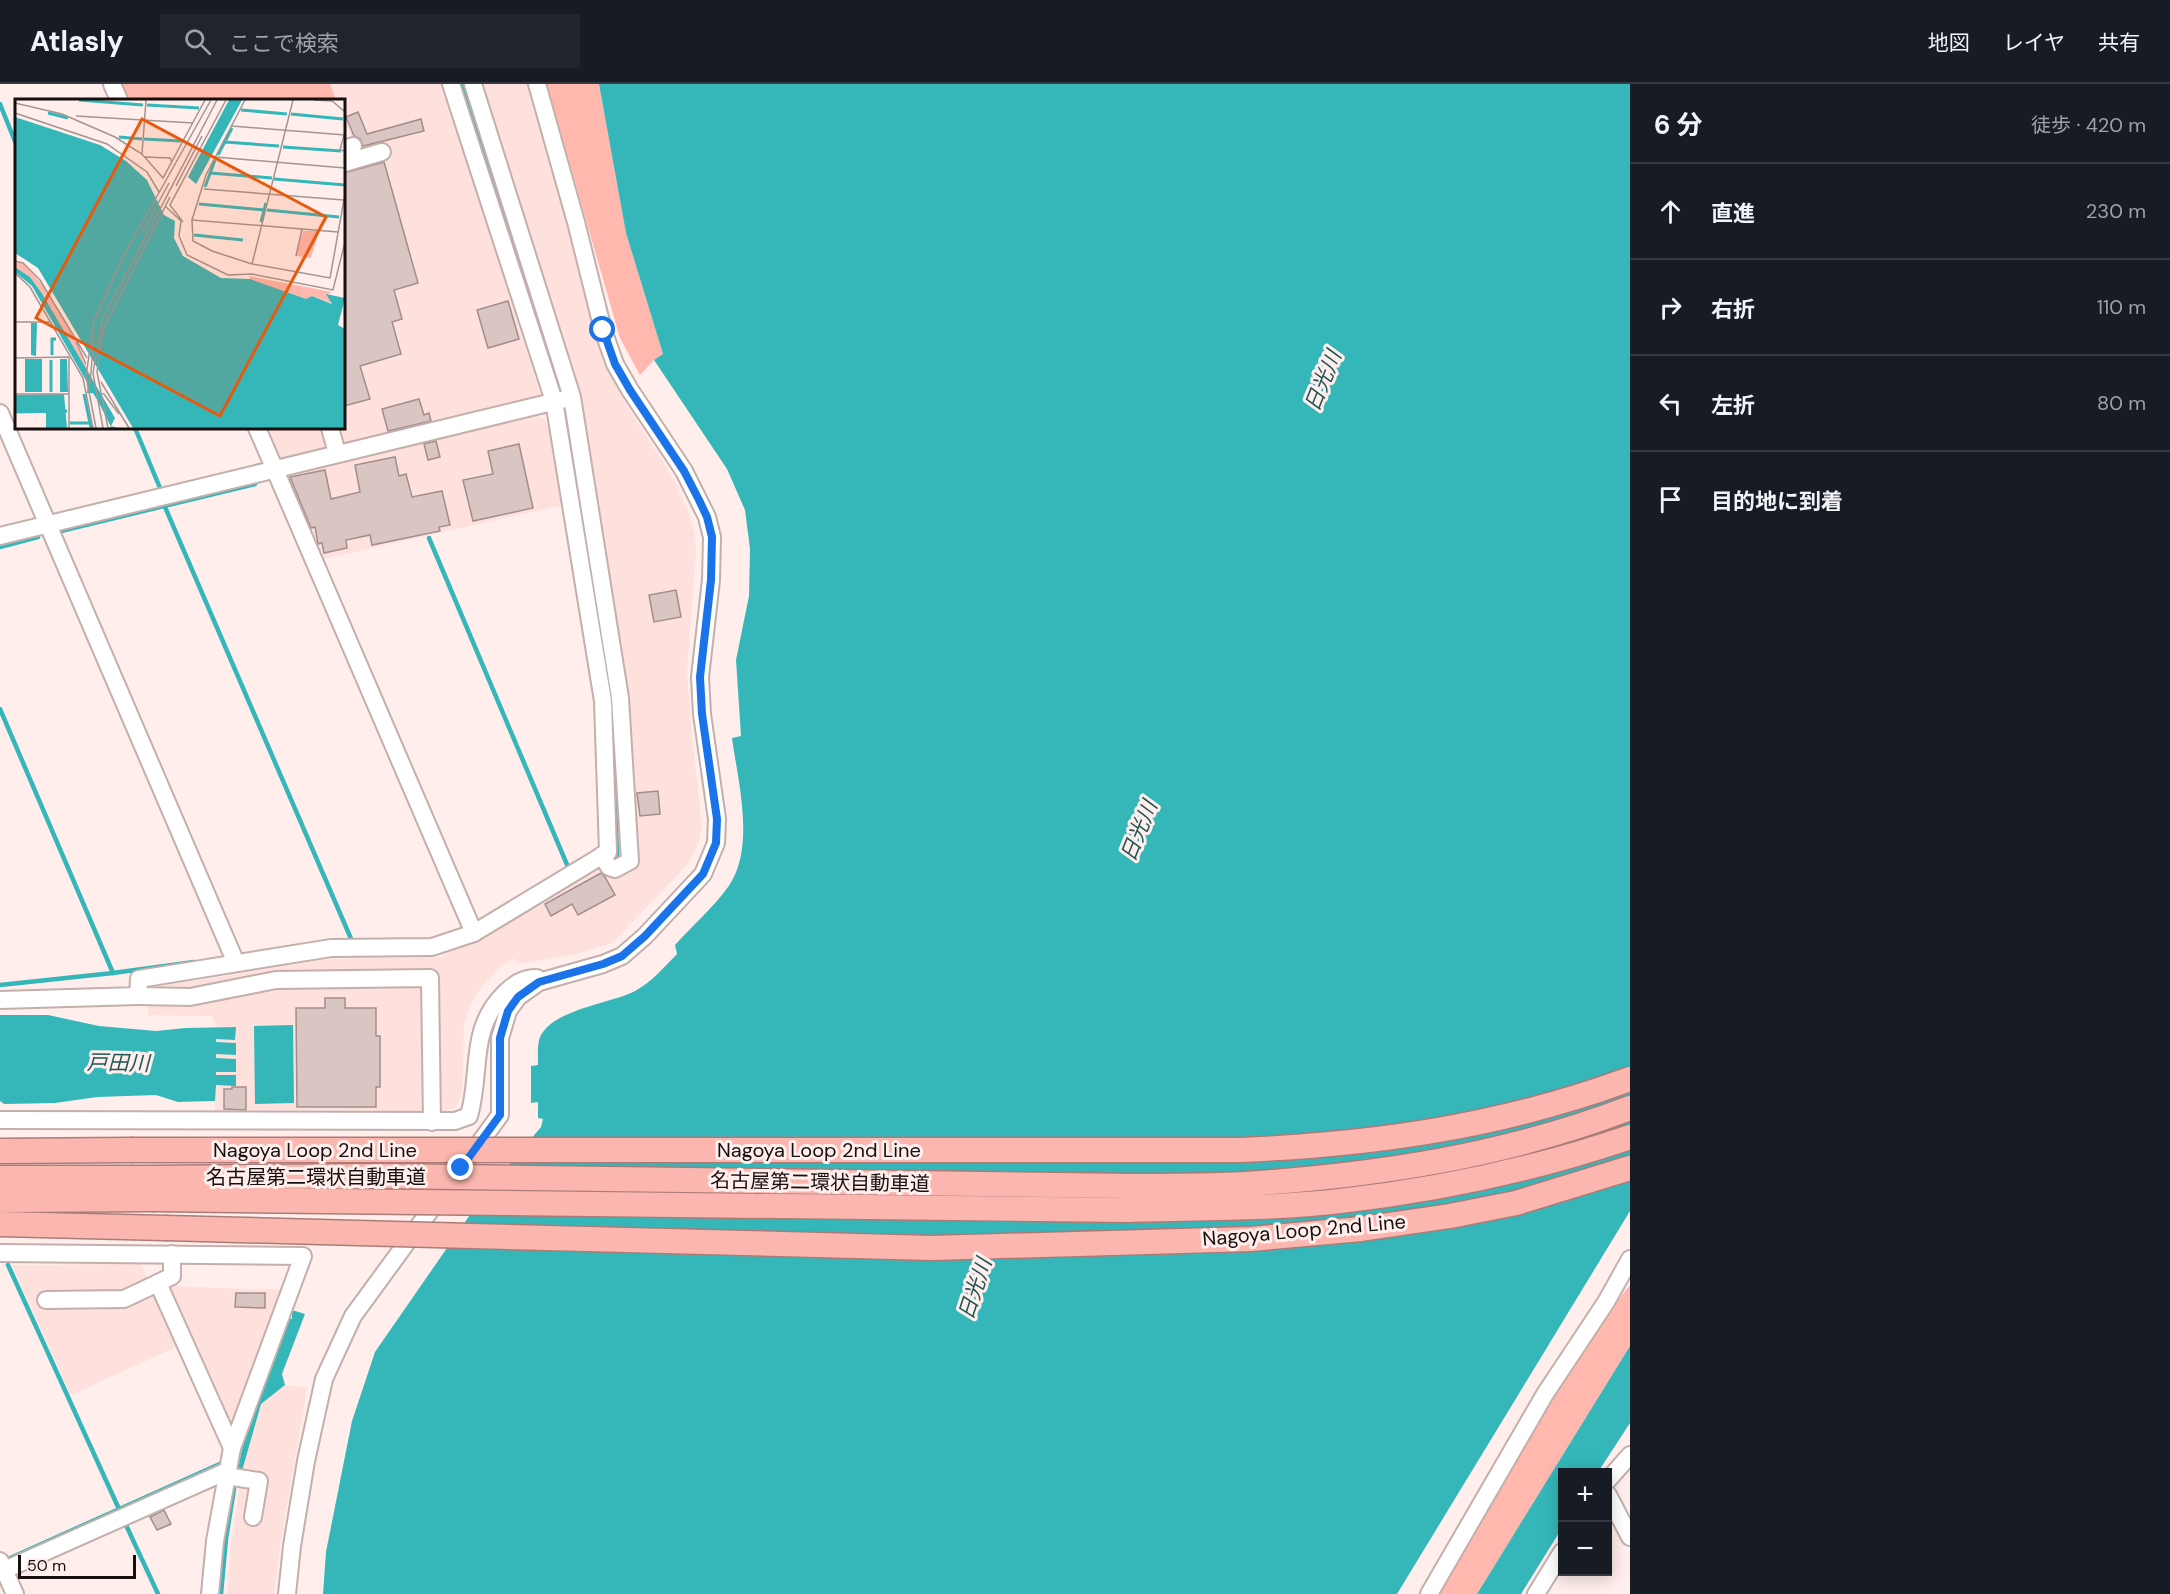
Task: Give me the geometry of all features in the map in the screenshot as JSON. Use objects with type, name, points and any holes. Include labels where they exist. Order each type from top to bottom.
[{"type":"highway","name":"Nagoya Loop 2nd Line","points":[[0,1151],[1242,1150],[1323,1146],[1402,1137],[1479,1123],[1580,1098],[1630,1079]]},
{"type":"highway","name":"名古屋第二環状自動車道","points":[[0,1178],[385,1176],[1131,1186],[1243,1184],[1333,1177],[1419,1166],[1485,1152],[1630,1108]]},
{"type":"highway","name":"名古屋第二環状自動車道","points":[[0,1200],[152,1199],[1118,1210],[1243,1207],[1338,1201],[1420,1191],[1491,1177],[1630,1137]]},
{"type":"highway","name":"Nagoya Loop 2nd Line","points":[[0,1224],[932,1248],[1251,1239],[1450,1216],[1516,1203],[1630,1168]]},
{"type":"street","points":[[112,84],[119,99]]},
{"type":"street","points":[[138,996],[139,979],[331,948],[432,947],[474,933],[608,852],[603,701],[554,401],[451,84]]},
{"type":"street","points":[[473,84],[572,397],[620,698],[630,861],[615,869],[609,867],[602,855]]},
{"type":"street","points":[[287,1594],[292,1546],[306,1461],[324,1378],[353,1316],[500,1115],[500,1038],[508,1011],[518,997],[539,982],[603,964],[622,956],[645,936],[703,874],[716,843],[717,819],[702,714],[700,677],[711,580],[712,537],[707,517],[684,471],[615,364],[603,330],[576,222],[537,84]]},
{"type":"street","points":[[345,163],[382,152]]},
{"type":"street","points":[[0,536],[572,397]]},
{"type":"street","points":[[0,413],[236,963]]},
{"type":"street","points":[[257,429],[474,933]]},
{"type":"street","points":[[330,429],[337,453]]},
{"type":"street","points":[[0,1000],[138,996],[190,997],[276,980],[430,978],[432,1122]]},
{"type":"street","points":[[0,1120],[455,1121],[469,1116],[485,1017],[510,988],[525,978],[555,978]]},
{"type":"street","points":[[0,1252],[303,1256],[232,1448],[215,1541],[210,1594]]},
{"type":"street","points":[[46,1300],[124,1299],[172,1276],[172,1254]]},
{"type":"street","points":[[1429,1594],[1545,1394],[1606,1302],[1630,1259]]},
{"type":"street","points":[[1606,1302],[1630,1275]]},
{"type":"street","points":[[158,1282],[232,1448]]},
{"type":"street","points":[[1612,1475],[1630,1455]]},
{"type":"street","points":[[15,1594],[2,1567],[226,1473],[259,1481],[253,1517]]},
{"type":"street","points":[[1612,1503],[1630,1537]]},
{"type":"street","points":[[1536,1594],[1558,1560]]},
{"type":"shaded area","points":[[117,84],[330,84],[336,99],[124,99]]},
{"type":"shaded area","points":[[330,84],[442,84],[541,395],[276,461],[262,429],[345,429],[345,154],[356,150],[345,122],[345,99],[336,99]]},
{"type":"shaded area","points":[[464,84],[527,84],[604,364],[623,399],[676,483],[690,516],[696,551],[687,670],[702,826],[697,847],[686,866],[612,943],[572,955],[519,964],[514,958],[498,969],[482,986],[470,1006],[464,1023],[462,1092],[454,1108],[445,1111],[215,1110],[215,1085],[236,1085],[236,1075],[216,1075],[216,1072],[236,1060],[216,1059],[216,1054],[236,1055],[216,1043],[216,1039],[236,1027],[216,1026],[212,1016],[148,1015],[148,980],[196,981],[323,959],[442,957],[480,938],[619,858],[613,700],[567,420],[557,379]]},
{"type":"shaded area","points":[[547,84],[599,84],[626,233],[663,354],[640,375],[620,338]]},
{"type":"shaded area","points":[[534,415],[544,419],[549,428],[563,505],[318,560],[285,474]]},
{"type":"shaded area","points":[[141,1264],[178,1346],[71,1395],[12,1265]]},
{"type":"shaded area","points":[[1630,1285],[1630,1346],[1477,1594],[1434,1594],[1591,1333]]},
{"type":"shaded area","points":[[166,1286],[281,1290],[231,1430]]},
{"type":"shaded area","points":[[285,1385],[307,1388],[274,1594],[227,1594],[231,1543],[242,1471],[261,1404]]},
{"type":"water","name":"日光川","points":[[599,84],[1630,84],[1630,1211],[1397,1594],[323,1594],[326,1552],[352,1421],[375,1352],[483,1196],[541,1127],[543,1119],[538,1118],[538,1102],[531,1103],[531,1066],[538,1065],[540,1037],[557,1020],[583,1008],[624,996],[652,979],[677,954],[675,945],[728,887],[741,853],[743,814],[732,738],[741,736],[736,660],[749,596],[750,549],[745,510],[727,469],[654,360],[663,354],[626,233]]},
{"type":"water","name":"戸田川","points":[[0,1015],[48,1015],[99,1026],[156,1031],[236,1027],[235,1040],[216,1039],[216,1042],[236,1043],[236,1055],[216,1054],[216,1058],[236,1059],[236,1072],[216,1072],[216,1075],[236,1075],[236,1086],[216,1085],[215,1101],[178,1102],[156,1095],[97,1097],[55,1103],[4,1104],[0,1101]]},
{"type":"water","points":[[293,1025],[294,1103],[255,1104],[254,1026]]},
{"type":"water","points":[[292,1310],[305,1314],[282,1374],[285,1385],[261,1404],[242,1471],[237,1471],[252,1408],[288,1318],[292,1319]]},
{"type":"water","points":[[1630,1346],[1630,1423],[1601,1468],[1558,1468],[1558,1534],[1521,1594],[1477,1594]]},
{"type":"building","points":[[358,112],[367,134],[421,119],[424,131],[363,146],[360,139],[354,136],[346,117]]},
{"type":"building","points":[[384,162],[418,283],[394,290],[402,319],[392,322],[401,354],[360,366],[370,399],[345,406],[345,173]]},
{"type":"building","points":[[508,301],[519,339],[488,348],[477,310]]},
{"type":"building","points":[[419,399],[424,415],[429,413],[431,421],[388,431],[382,409]]},
{"type":"building","points":[[436,441],[440,457],[428,460],[424,444]]},
{"type":"building","points":[[519,444],[533,508],[473,521],[463,480],[493,474],[488,451]]},
{"type":"building","points":[[395,457],[399,476],[406,474],[412,497],[442,491],[450,525],[439,527],[440,531],[372,545],[370,535],[346,540],[347,548],[324,553],[322,543],[318,544],[315,527],[311,528],[290,477],[325,470],[331,499],[360,492],[355,465]]},
{"type":"building","points":[[676,590],[681,617],[654,622],[649,595]]},
{"type":"building","points":[[658,791],[660,814],[640,816],[637,793]]},
{"type":"building","points":[[601,873],[615,895],[578,915],[572,904],[551,916],[545,904]]},
{"type":"building","points":[[325,998],[345,998],[345,1008],[376,1008],[376,1036],[380,1036],[380,1087],[376,1087],[376,1107],[297,1107],[296,1008],[325,1008]]},
{"type":"building","points":[[232,1087],[246,1087],[246,1110],[224,1109],[224,1089],[232,1089]]},
{"type":"building","points":[[236,1293],[265,1293],[265,1308],[235,1307]]},
{"type":"building","points":[[164,1510],[171,1524],[157,1530],[150,1517]]},
{"type":"waterway","points":[[461,84],[532,306]]},
{"type":"waterway","points":[[0,104],[15,142]]},
{"type":"waterway","points":[[135,429],[160,488]]},
{"type":"waterway","points":[[61,531],[255,484]]},
{"type":"waterway","points":[[165,507],[352,941]]},
{"type":"waterway","points":[[0,547],[38,537]]},
{"type":"waterway","points":[[429,538],[568,867]]},
{"type":"waterway","points":[[0,709],[113,973]]},
{"type":"waterway","points":[[613,744],[617,856],[613,859]]},
{"type":"waterway","points":[[0,985],[194,962]]},
{"type":"waterway","points":[[8,1265],[119,1509]]},
{"type":"waterway","points":[[8,1559],[222,1463]]},
{"type":"waterway","points":[[221,1594],[234,1489]]},
{"type":"waterway","points":[[126,1525],[158,1594]]},
{"type":"route","points":[[461,1168],[500,1115],[500,1038],[508,1011],[518,997],[539,982],[603,964],[622,956],[645,936],[703,874],[716,843],[717,819],[702,714],[700,677],[711,580],[712,537],[707,517],[684,471],[615,364],[603,330]]}]
